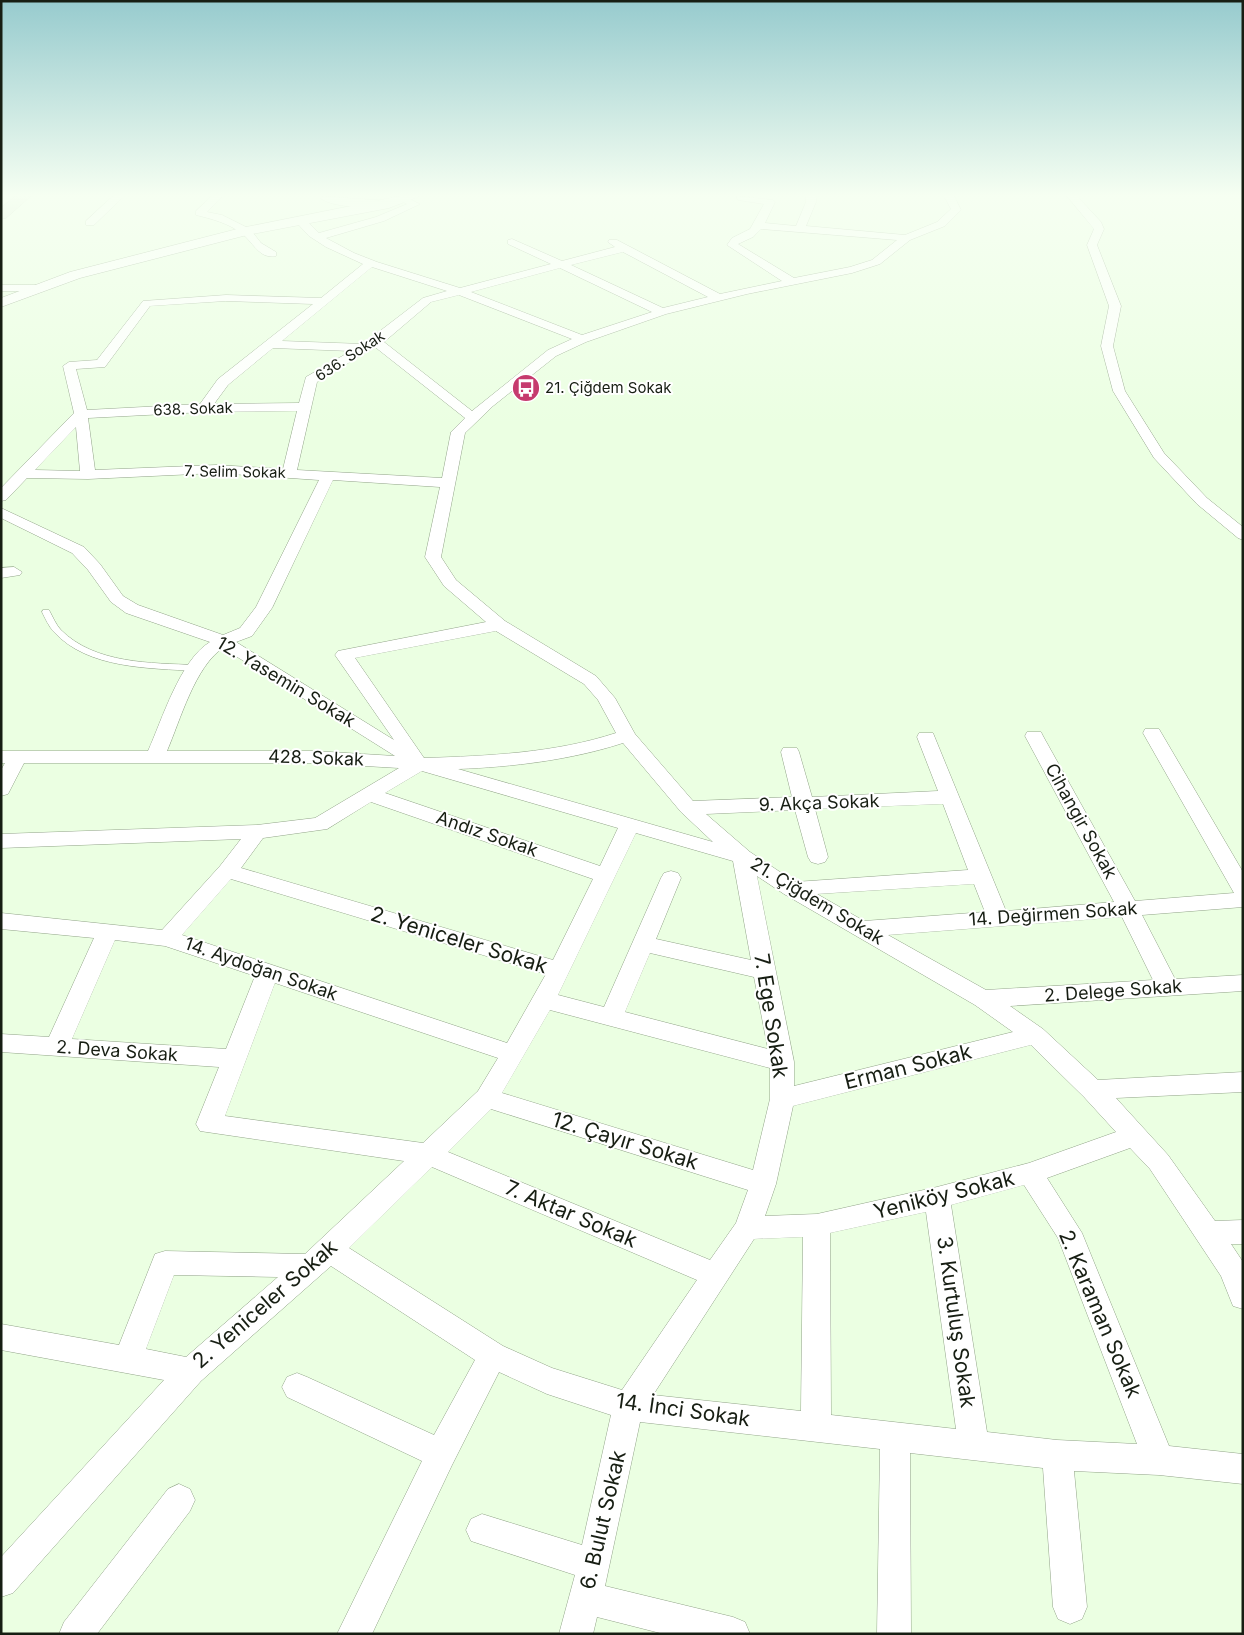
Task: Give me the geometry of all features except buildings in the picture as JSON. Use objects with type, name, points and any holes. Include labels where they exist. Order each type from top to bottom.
[{"type":"street","points":[[1,303],[86,272]]},
{"type":"street","points":[[204,408],[223,382],[359,272]]},
{"type":"street","points":[[402,272],[457,291],[582,339]]},
{"type":"street","name":"636. Sokak","points":[[290,472],[311,380],[376,342],[426,300],[526,272]]},
{"type":"street","points":[[574,272],[662,312]]},
{"type":"street","points":[[670,272],[718,298]]},
{"type":"street","points":[[776,272],[792,282]]},
{"type":"street","name":"21. Çiğdem Sokak","points":[[840,272],[718,298],[662,312],[582,339],[552,353],[472,417],[458,432],[433,557],[450,583],[499,625],[590,680],[606,698],[628,736],[688,808],[743,857],[791,889],[983,999],[1035,1035],[1093,1090],[1159,1162],[1233,1270],[1243,1297]]},
{"type":"street","points":[[1102,272],[1115,306],[1107,346],[1119,391],[1159,455],[1202,501],[1243,536]]},
{"type":"street","points":[[1,288],[38,288]]},
{"type":"street","points":[[88,476],[81,414],[68,366],[101,364],[147,303],[226,298],[321,302]]},
{"type":"street","points":[[376,342],[472,417]]},
{"type":"street","points":[[270,344],[363,348]]},
{"type":"street","name":"638. Sokak","points":[[81,414],[204,408],[305,407]]},
{"type":"street","points":[[1,496],[81,414]]},
{"type":"street","name":"7. Selim Sokak","points":[[24,474],[88,476],[216,469],[447,483]]},
{"type":"street","points":[[156,755],[196,668],[207,651],[223,641],[246,632],[264,608],[327,477]]},
{"type":"street","name":"12. Yasemin Sokak","points":[[1,512],[78,550],[94,567],[117,599],[132,609],[223,641],[420,764]]},
{"type":"street","points":[[499,625],[344,655],[420,764],[743,857]]},
{"type":"street","points":[[1152,733],[1243,891]]},
{"type":"street","name":"428. Sokak","points":[[9,757],[156,755],[314,757],[420,764],[491,762],[545,756],[596,746],[628,736]]},
{"type":"street","name":"Cihangir Sokak","points":[[1034,736],[1128,908],[1168,987]]},
{"type":"street","points":[[926,737],[998,918]]},
{"type":"street","points":[[790,752],[818,857]]},
{"type":"street","points":[[1,790],[9,757]]},
{"type":"street","points":[[1,841],[257,832],[320,824],[420,764]]},
{"type":"street","name":"Andız Sokak","points":[[368,794],[605,875]]},
{"type":"street","name":"9. Akça Sokak","points":[[688,808],[950,797]]},
{"type":"street","points":[[558,970],[630,825]]},
{"type":"street","points":[[168,938],[227,871],[257,832]]},
{"type":"street","name":"7. Ege Sokak","points":[[628,1406],[747,1228],[763,1184],[782,1099],[782,1062],[743,857]]},
{"type":"street","name":"2. Yeniceler Sokak","points":[[1,1337],[191,1372],[320,1258],[487,1098],[544,1000],[558,970],[227,871]]},
{"type":"street","points":[[791,889],[981,876]]},
{"type":"street","points":[[611,1018],[670,878]]},
{"type":"street","name":"14. Değirmen Sokak","points":[[863,929],[1243,900]]},
{"type":"street","name":"14. Aydoğan Sokak","points":[[1,921],[168,938],[513,1054]]},
{"type":"street","points":[[56,1047],[108,932]]},
{"type":"street","points":[[642,944],[765,971]]},
{"type":"street","points":[[232,1059],[268,971]]},
{"type":"street","name":"2. Delege Sokak","points":[[983,999],[1243,983]]},
{"type":"street","points":[[544,1000],[782,1062]]},
{"type":"street","name":"Erman Sokak","points":[[782,1099],[1035,1035]]},
{"type":"street","name":"2. Deva Sokak","points":[[1,1043],[232,1059]]},
{"type":"street","name":"7. Aktar Sokak","points":[[232,1059],[209,1124],[427,1154],[716,1275]]},
{"type":"street","points":[[1093,1090],[1243,1082]]},
{"type":"street","name":"12. Çayır Sokak","points":[[487,1098],[763,1184]]},
{"type":"street","name":"Yeniköy Sokak","points":[[747,1228],[817,1225],[937,1198],[1030,1173],[1136,1135]]},
{"type":"street","name":"2. Karaman Sokak","points":[[1030,1173],[1069,1233],[1160,1460]]},
{"type":"street","name":"3. Kurtuluş Sokak","points":[[937,1198],[974,1446]]},
{"type":"street","points":[[816,1426],[817,1225]]},
{"type":"street","points":[[1210,1234],[1243,1232]]},
{"type":"street","points":[[127,1360],[165,1263],[320,1258]]},
{"type":"street","name":"14. İnci Sokak","points":[[320,1258],[493,1355],[547,1380],[628,1406],[1057,1455],[1160,1460],[1243,1469]]},
{"type":"street","points":[[354,1634],[441,1454],[493,1355]]},
{"type":"street","points":[[8,1566],[191,1372]]},
{"type":"street","points":[[298,1387],[441,1454]]},
{"type":"street","name":"6. Bulut Sokak","points":[[576,1634],[594,1564],[628,1406]]},
{"type":"street","points":[[894,1634],[895,1435]]},
{"type":"street","points":[[1057,1455],[1070,1607]]},
{"type":"street","points":[[76,1634],[179,1500]]},
{"type":"street","points":[[482,1530],[594,1564]]},
{"type":"street","points":[[586,1598],[732,1634]]},
{"type":"lane","points":[[46,612],[59,634],[82,650],[110,658],[196,668]]},
{"type":"place","name":"21. Çiğdem Sokak","points":[[526,388]]}]
